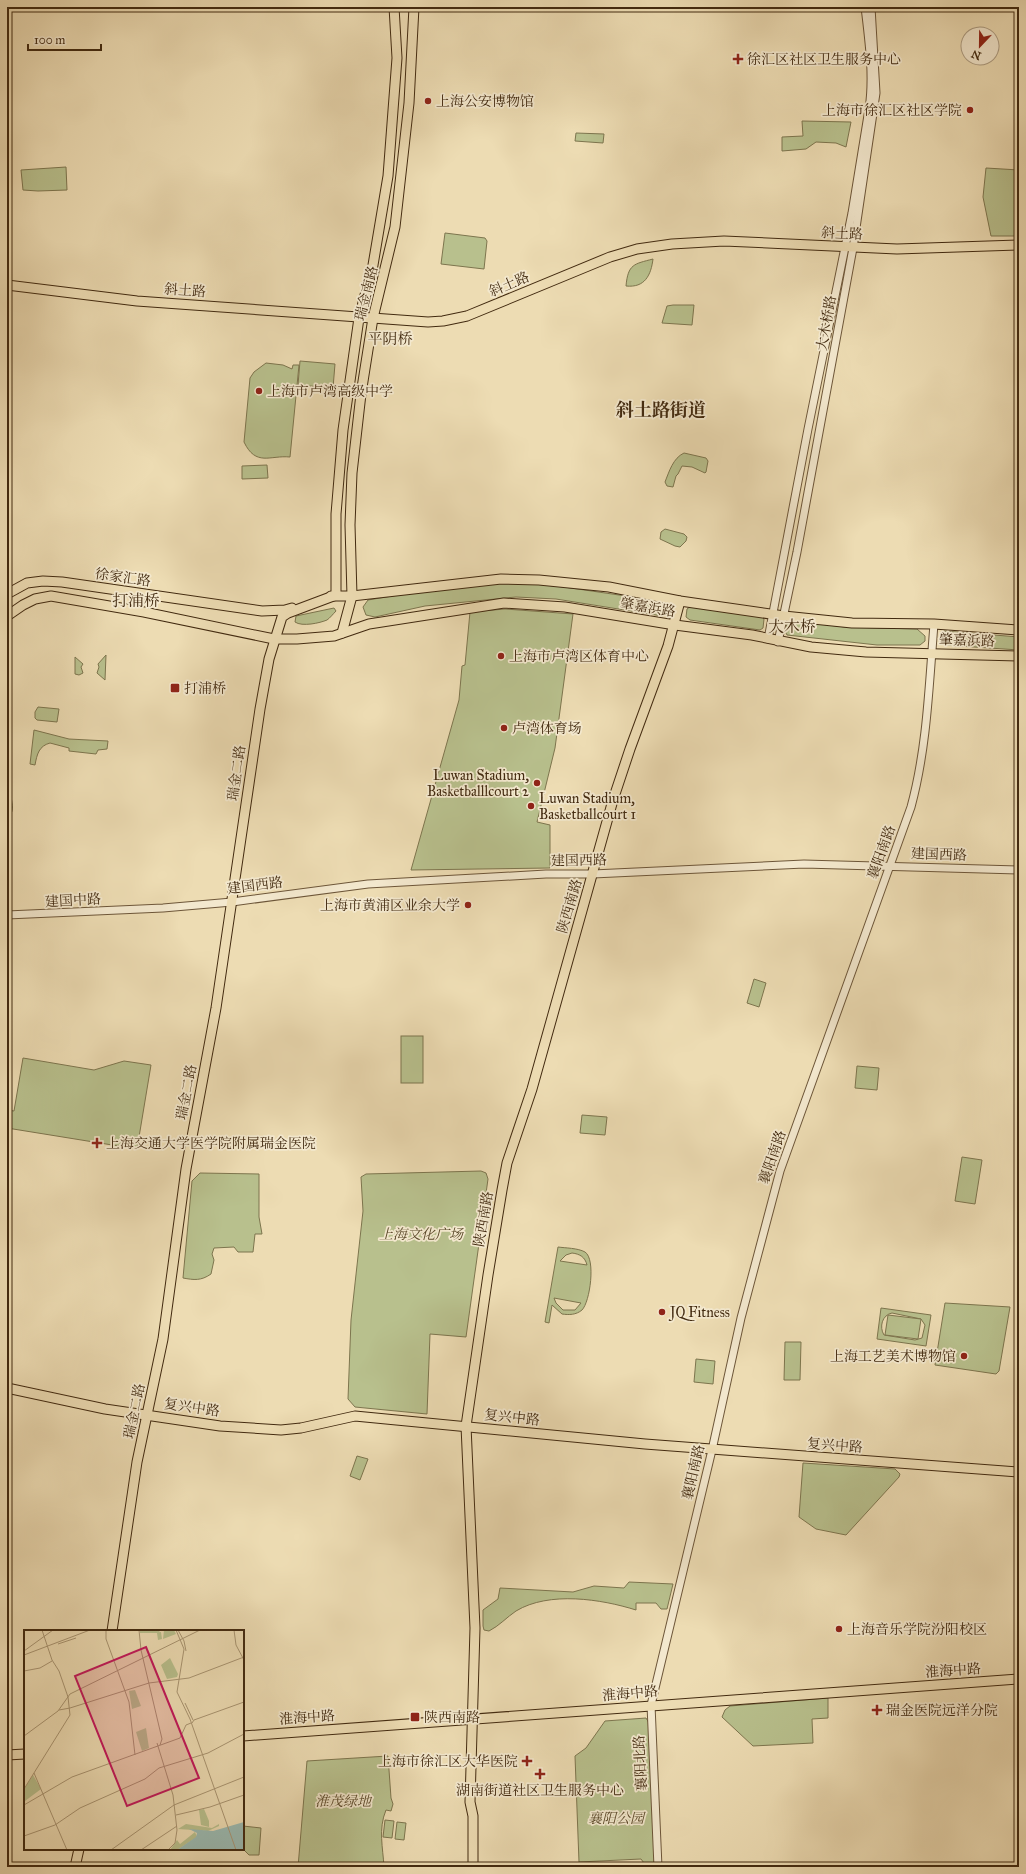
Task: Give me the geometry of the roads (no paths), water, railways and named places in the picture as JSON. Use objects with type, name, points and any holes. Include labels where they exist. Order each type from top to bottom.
[{"type":"main road","name":"瑞金南路","points":[[336,595],[336,514],[339,468],[359,318],[373,265],[388,176],[397,58],[394,7]]},
{"type":"main road","name":"瑞金南路","points":[[342,632],[352,596],[350,525],[352,473],[361,394],[372,318],[395,227],[409,102],[414,7]]},
{"type":"main road","name":"斜土路","points":[[7,285],[137,301],[428,322],[458,319],[610,257],[649,247],[678,243],[724,242],[897,249],[1019,245]]},
{"type":"main road","name":"肇嘉浜路","points":[[285,610],[336,595],[352,596],[501,579],[539,580],[609,587],[680,601],[784,616],[852,623],[934,624],[1019,630]]},
{"type":"main road","name":"徐家汇路","points":[[7,594],[27,583],[43,581],[62,582],[262,611],[285,610]]},
{"type":"main road","points":[[7,621],[10,614],[23,605],[35,599],[51,596],[144,612],[272,639],[282,617],[288,613],[336,595]]},
{"type":"main road","name":"陕西南路","points":[[473,1867],[473,1816],[470,1802],[475,1628],[466,1426],[488,1275],[507,1163],[532,1089],[621,778],[674,625],[680,601]]},
{"type":"main road","name":"肇嘉浜路","points":[[272,639],[334,636],[369,624],[504,603],[564,607],[674,625],[752,635],[778,642],[811,647],[866,652],[1019,656]]},
{"type":"main road","name":"瑞金二路","points":[[112,1630],[137,1462],[162,1345],[197,1106],[216,1008],[232,902],[244,797],[265,653],[272,639]]},
{"type":"main road","name":"复兴中路","points":[[7,1388],[105,1409],[220,1426],[281,1430],[301,1428],[355,1416],[712,1450],[1019,1472]]},
{"type":"main road","name":"淮海中路","points":[[244,1736],[1019,1679]]},
{"type":"main road","points":[[7,1755],[24,1754]]},
{"type":"main road","points":[[75,1867],[79,1850]]},
{"type":"street","name":"大木桥路","points":[[768,639],[849,248],[852,213],[871,94],[870,47],[865,7]]},
{"type":"street","name":"大木桥路","points":[[778,642],[784,616],[876,93],[871,7]]},
{"type":"street","name":"襄阳南路","points":[[651,1706],[712,1450],[741,1318],[780,1171],[911,807],[920,774],[934,624]]},
{"type":"street","name":"建国西路","points":[[141,909],[232,902],[374,884],[546,874],[593,874],[796,865],[1019,870]]},
{"type":"street","name":"建国中路","points":[[7,915],[141,909]]},
{"type":"street","name":"襄阳北路","points":[[651,1706],[658,1867]]},
{"type":"place","name":"徐汇区社区卫生服务中心","points":[[738,59]]},
{"type":"place","name":"上海公安博物馆","points":[[428,101]]},
{"type":"place","name":"上海市徐汇区社区学院","points":[[970,110]]},
{"type":"place","name":"上海市卢湾高级中学","points":[[259,391]]},
{"type":"place","name":"上海市卢湾区体育中心","points":[[501,656]]},
{"type":"place","name":"打浦桥","points":[[175,688]]},
{"type":"place","name":"卢湾体育场","points":[[504,728]]},
{"type":"place","name":"Luwan Stadium, Basketballlcourt 2","points":[[537,783]]},
{"type":"place","name":"Luwan Stadium, Basketballcourt 1","points":[[531,806]]},
{"type":"place","name":"上海市黄浦区业余大学","points":[[468,905]]},
{"type":"place","name":"上海交通大学医学院附属瑞金医院","points":[[97,1143]]},
{"type":"place","name":"JQ Fitness","points":[[662,1312]]},
{"type":"place","name":"上海工艺美术博物馆","points":[[964,1356]]},
{"type":"place","name":"上海音乐学院汾阳校区","points":[[839,1629]]},
{"type":"place","name":"瑞金医院远洋分院","points":[[877,1710]]},
{"type":"place","name":"陕西南路","points":[[415,1717]]},
{"type":"place","name":"上海市徐汇区大华医院","points":[[527,1761]]},
{"type":"place","name":"湖南街道社区卫生服务中心","points":[[540,1774]]},
{"type":"district","name":"平阴桥","points":[[390,339]]},
{"type":"district","name":"斜土路街道","points":[[661,410]]},
{"type":"district","name":"打浦桥","points":[[136,600]]},
{"type":"district","name":"大木桥","points":[[792,626]]},
{"type":"park label","name":"上海文化广场","points":[[421,1234]]},
{"type":"park label","name":"淮茂绿地","points":[[343,1801]]},
{"type":"park label","name":"襄阳公园","points":[[616,1818]]}]
